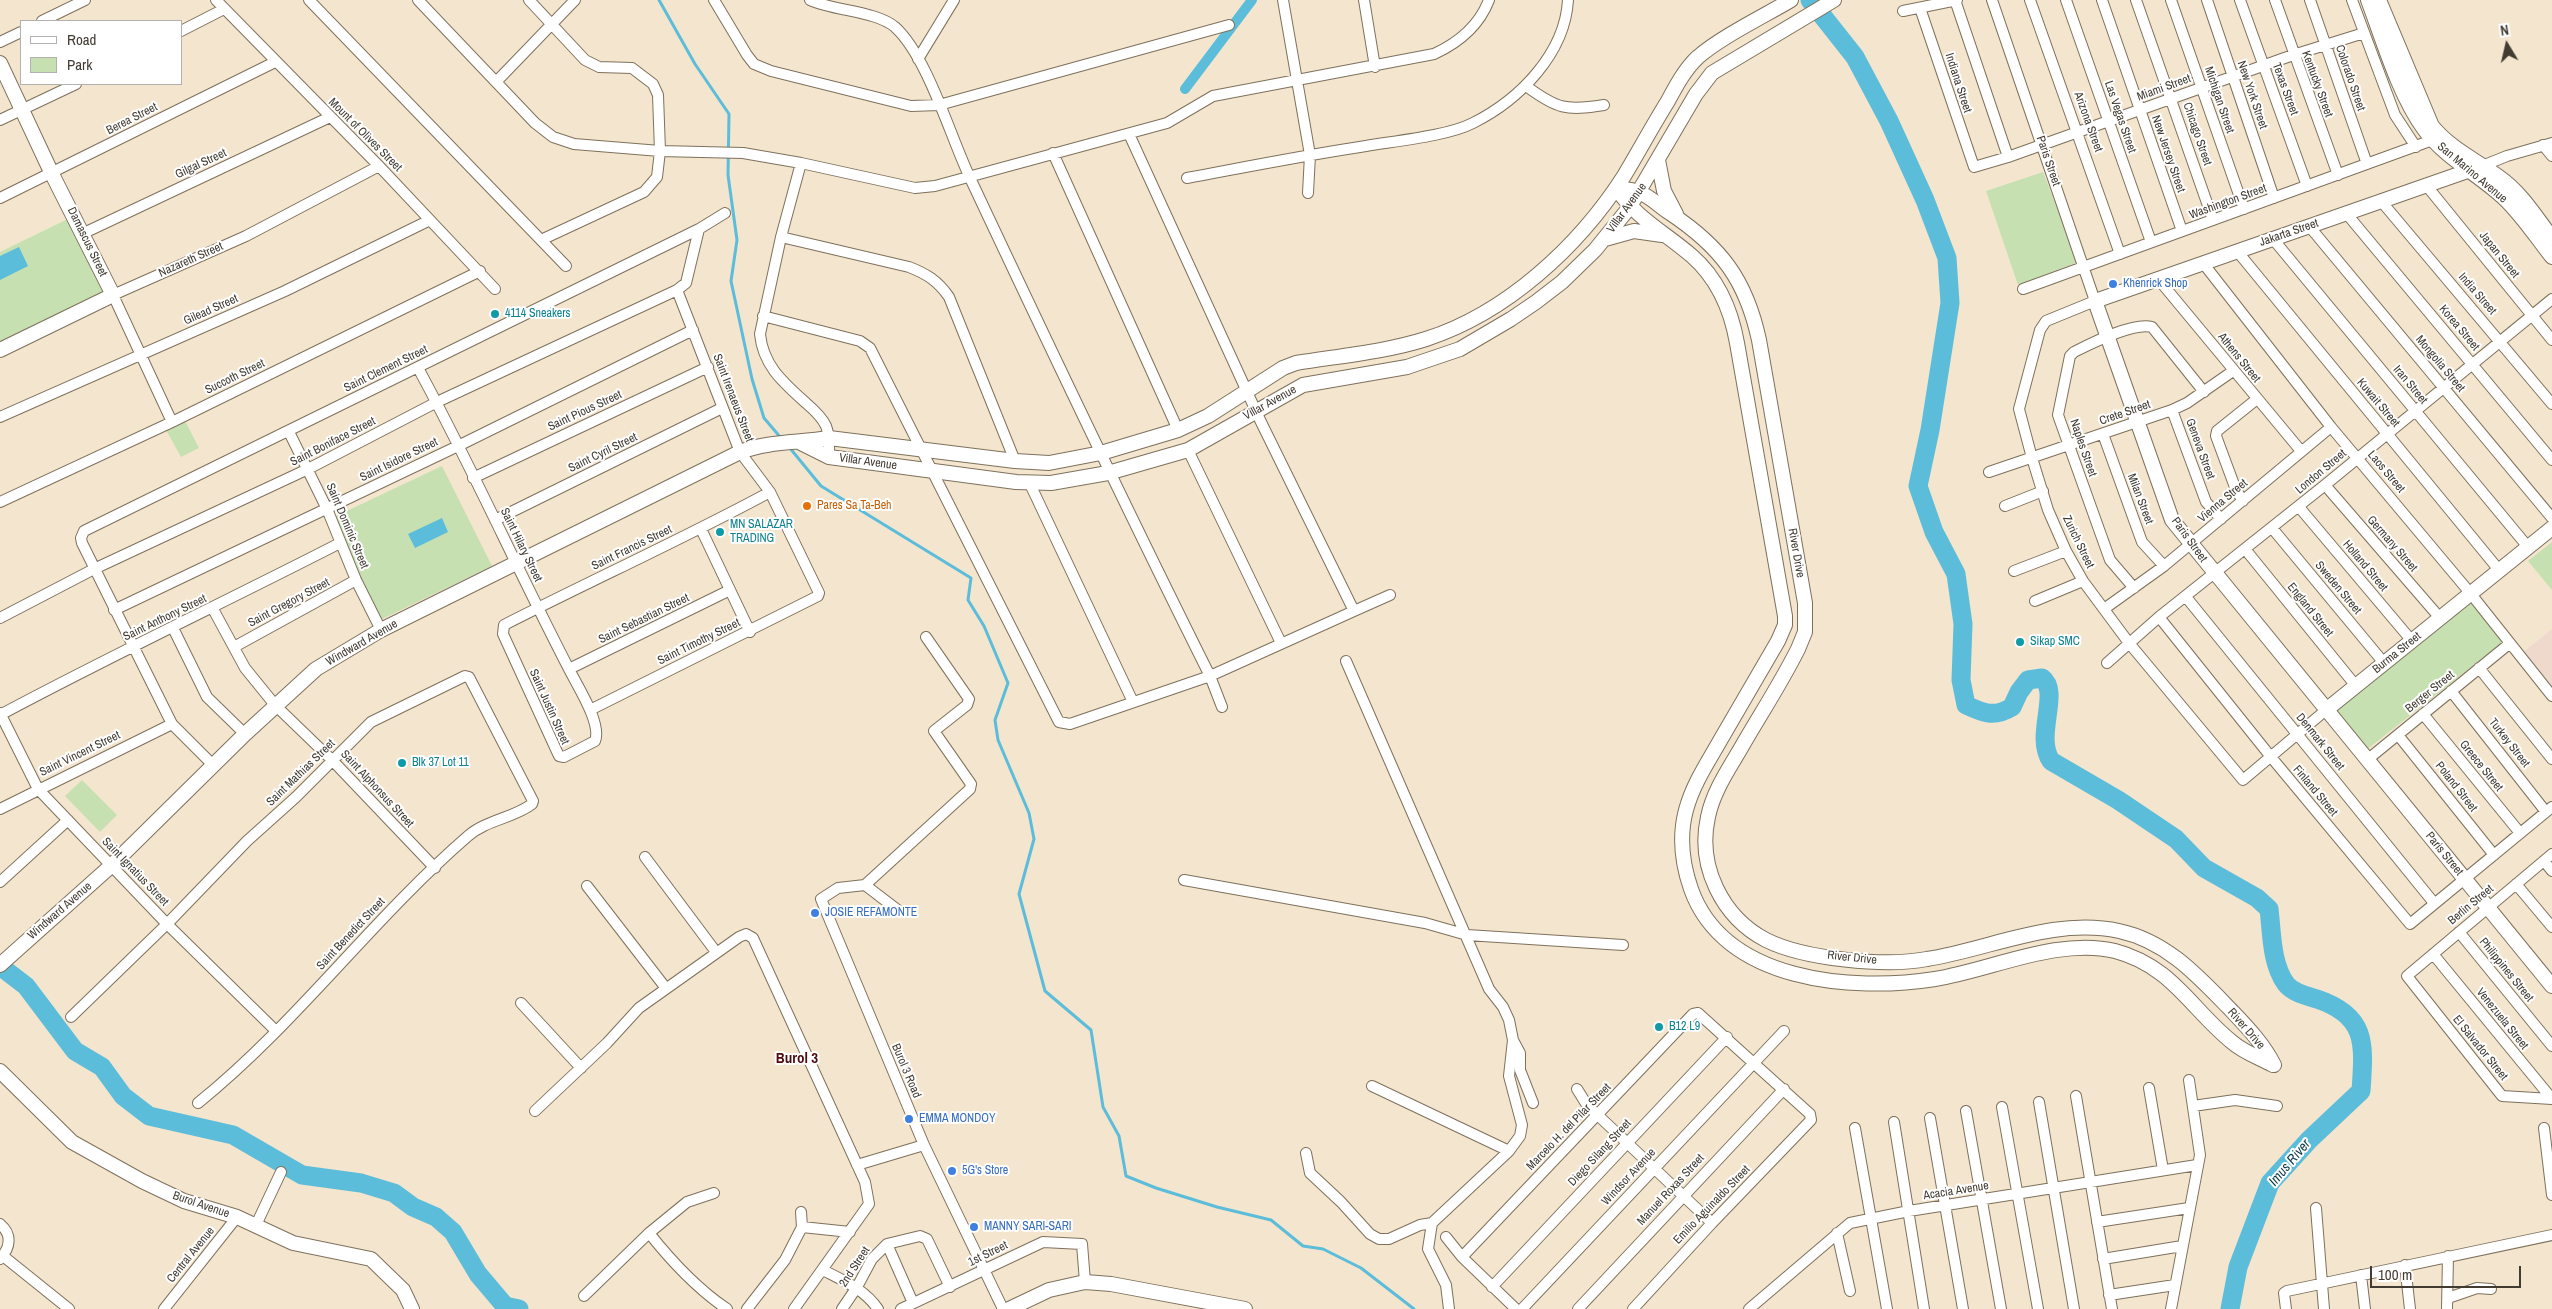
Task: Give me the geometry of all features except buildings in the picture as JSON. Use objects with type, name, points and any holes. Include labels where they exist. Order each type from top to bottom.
[{"type":"street","points":[[44,20],[85,0]]},
{"type":"street","name":"Mount of Olives Street","points":[[216,0],[480,270],[495,289]]},
{"type":"street","points":[[309,0],[566,266]]},
{"type":"street","points":[[418,0],[535,123],[553,137],[574,144],[660,151],[743,153],[801,163],[915,188],[969,176],[1129,134],[1179,117],[1213,96],[1375,67],[1434,54],[1452,46],[1468,32],[1481,16],[1489,0]]},
{"type":"street","points":[[529,0],[585,60],[599,67],[632,68],[653,84],[658,95],[660,151],[657,177],[644,192],[541,240]]},
{"type":"street","points":[[496,82],[575,0]]},
{"type":"street","points":[[714,0],[754,64],[776,73],[911,106],[939,105],[1228,25]]},
{"type":"street","points":[[810,0],[882,20],[893,26],[918,59],[969,176],[1101,453],[1108,472],[1210,676],[1222,706]]},
{"type":"street","points":[[918,59],[954,0]]},
{"type":"street","points":[[1283,0],[1310,155],[1308,193]]},
{"type":"street","points":[[1364,0],[1375,67]]},
{"type":"street","points":[[1187,178],[1427,136],[1472,124],[1519,94],[1544,66],[1562,28],[1568,0]]},
{"type":"street","name":"Villar Avenue","points":[[801,443],[830,438],[1015,461],[1049,463],[1101,453],[1178,430],[1208,416],[1283,368],[1296,363],[1403,346],[1452,328],[1502,300],[1547,266],[1578,235],[1616,188],[1689,66],[1706,52],[1791,0]]},
{"type":"street","name":"Villar Avenue","points":[[801,443],[829,457],[1030,484],[1051,483],[1108,472],[1188,450],[1215,436],[1256,410],[1303,386],[1407,367],[1460,349],[1536,302],[1562,282],[1604,239],[1640,192],[1705,80],[1719,68],[1834,0]]},
{"type":"street","points":[[1903,11],[1956,0],[2008,157]]},
{"type":"street","name":"Paris Street","points":[[1992,0],[2136,422],[2172,520],[2214,574],[2552,986]]},
{"type":"street","name":"Arizona Street","points":[[2030,0],[2120,254]]},
{"type":"street","name":"Las Vegas Street","points":[[2066,0],[2152,242]]},
{"type":"street","name":"New Jersey Street","points":[[2102,0],[2182,231]]},
{"type":"street","name":"Chicago Street","points":[[2136,0],[2213,220]]},
{"type":"street","name":"Michigan Street","points":[[2171,0],[2244,209]]},
{"type":"street","name":"New York Street","points":[[2207,0],[2274,198]]},
{"type":"street","name":"Texas Street","points":[[2240,0],[2307,186]]},
{"type":"street","name":"Kentucky Street","points":[[2275,0],[2293,55],[2338,175]]},
{"type":"street","name":"Colorado Street","points":[[2310,0],[2367,164]]},
{"type":"street","points":[[2352,0],[2395,115],[2416,147]]},
{"type":"street","name":"San Marino Avenue","points":[[2368,0],[2383,25]]},
{"type":"street","name":"San Marino Avenue","points":[[2378,0],[2398,79],[2422,128],[2482,166],[2516,191],[2552,238]]},
{"type":"street","name":"Indiana Street","points":[[1920,8],[1973,167]]},
{"type":"street","points":[[182,30],[224,9]]},
{"type":"street","points":[[0,42],[20,32]]},
{"type":"street","name":"Miami Street","points":[[1973,167],[2008,157],[2293,55],[2364,33]]},
{"type":"street","name":"Berea Street","points":[[0,198],[52,174],[275,62]]},
{"type":"street","name":"Damascus Street","points":[[0,63],[52,174],[84,233],[172,422]]},
{"type":"street","points":[[0,120],[74,85]]},
{"type":"street","points":[[1526,86],[1550,104],[1579,109],[1604,105]]},
{"type":"street","name":"Gilgal Street","points":[[84,233],[330,117]]},
{"type":"street","points":[[1129,134],[1247,391],[1354,611]]},
{"type":"street","name":"San Marino Avenue","points":[[2437,138],[2467,171],[2504,199],[2552,257]]},
{"type":"street","name":"Washington Street","points":[[2023,289],[2437,138]]},
{"type":"street","points":[[2482,166],[2507,156],[2548,144],[2552,156]]},
{"type":"street","points":[[1053,153],[1178,430]]},
{"type":"street","points":[[1658,160],[1664,191],[1679,219]]},
{"type":"street","points":[[801,163],[781,237],[763,316],[760,334],[761,346],[770,367],[778,378],[814,410],[826,425],[830,438],[829,457]]},
{"type":"street","name":"Nazareth Street","points":[[0,350],[113,295],[246,236],[379,166]]},
{"type":"street","name":"Jakarta Street","points":[[2095,300],[2159,280],[2482,166]]},
{"type":"street","name":"Japan Street","points":[[2426,185],[2552,340]]},
{"type":"street","name":"River Drive","points":[[1616,188],[1640,192],[1679,219],[1716,249],[1735,275],[1749,303],[1759,340],[1806,612],[1805,632],[1798,649],[1729,768],[1710,809],[1706,829],[1705,851],[1710,875],[1722,899],[1741,923],[1767,940],[1803,952],[1864,961],[1924,960],[2020,936],[2061,930],[2101,928],[2122,932],[2156,944],[2186,965],[2255,1036],[2274,1065],[2232,1043],[2168,978],[2144,963],[2116,952],[2083,948],[2046,953],[1956,975],[1912,982],[1844,981],[1796,974],[1751,958],[1730,944],[1707,919],[1692,893],[1684,866],[1682,836],[1686,809],[1702,771],[1778,641],[1785,625],[1785,616],[1732,318],[1723,296],[1709,275],[1691,256],[1629,208],[1616,188]]},
{"type":"street","name":"India Street","points":[[2380,201],[2501,341],[2552,404]]},
{"type":"street","points":[[677,290],[686,283],[699,229],[725,213]]},
{"type":"street","name":"Korea Street","points":[[2346,213],[2552,460]]},
{"type":"street","name":"Gilead Street","points":[[0,417],[285,291],[430,220]]},
{"type":"street","name":"Mongolia Street","points":[[2309,226],[2552,518]]},
{"type":"street","name":"Saint Clement Street","points":[[94,569],[82,543],[81,538],[84,531],[699,229]]},
{"type":"street","points":[[1604,239],[1634,231],[1665,236]]},
{"type":"street","points":[[781,237],[909,267],[927,274],[940,285],[949,297],[1015,461]]},
{"type":"street","name":"Iran Street","points":[[2272,239],[2528,547]]},
{"type":"street","name":"Kuwait Street","points":[[2237,251],[2499,570]]},
{"type":"street","name":"Laos Street","points":[[2203,263],[2331,427],[2471,594],[2509,644],[2551,692]]},
{"type":"street","name":"Succoth Street","points":[[0,502],[172,422],[480,270]]},
{"type":"street","name":"Athens Street","points":[[2159,280],[2301,451]]},
{"type":"street","name":"Saint Irenaeus Street","points":[[677,290],[708,367],[722,408],[743,450],[770,492],[819,593],[818,596]]},
{"type":"street","name":"Saint Boniface Street","points":[[0,618],[94,569],[308,469],[436,402],[677,290]]},
{"type":"street","name":"London Street","points":[[2107,664],[2159,618],[2299,507],[2357,457],[2388,434],[2552,299]]},
{"type":"street","name":"Zurich Street","points":[[2095,300],[2046,320],[2040,330],[2019,410],[2032,458],[2066,551],[2083,581],[2130,643],[2243,780]]},
{"type":"street","points":[[763,316],[866,343],[1059,722],[1070,724],[1210,676],[1390,595]]},
{"type":"street","name":"Naples Street","points":[[2134,588],[2110,560],[2068,445],[2058,408],[2070,356],[2074,352],[2107,336],[2145,325],[2152,327],[2204,392]]},
{"type":"street","name":"Saint Isidore Street","points":[[114,610],[458,446],[693,330]]},
{"type":"street","name":"Saint Pious Street","points":[[473,478],[708,367]]},
{"type":"street","name":"Saint Hilary Street","points":[[418,368],[590,710],[597,735]]},
{"type":"street","name":"Crete Street","points":[[1989,472],[2172,410],[2204,392],[2233,371]]},
{"type":"street","points":[[2243,501],[2236,490],[2216,436],[2217,431],[2256,399]]},
{"type":"street","name":"Saint Cyril Street","points":[[495,520],[722,408]]},
{"type":"street","name":"Geneva Street","points":[[2172,410],[2206,502],[2221,519]]},
{"type":"street","name":"Vienna Street","points":[[2104,609],[2164,566],[2331,427]]},
{"type":"street","name":"Saint Dominic Street","points":[[289,432],[327,509],[356,580],[381,630]]},
{"type":"street","name":"Milan Street","points":[[2103,434],[2142,542],[2164,566]]},
{"type":"street","name":"Windward Avenue","points":[[3,961],[112,866],[275,705],[316,669],[381,630],[743,450],[764,445],[801,443]]},
{"type":"street","points":[[1188,450],[1281,643]]},
{"type":"street","points":[[1030,484],[1133,702]]},
{"type":"street","name":"Germany Street","points":[[2325,485],[2440,618]]},
{"type":"street","points":[[2005,506],[2043,491]]},
{"type":"street","name":"Saint Francis Street","points":[[504,625],[701,529],[770,492]]},
{"type":"street","name":"Holland Street","points":[[2299,507],[2412,641]]},
{"type":"street","name":"Sweden Street","points":[[2272,528],[2384,663]]},
{"type":"street","name":"Burma Street","points":[[2243,780],[2326,710],[2552,528]]},
{"type":"street","points":[[701,529],[750,632]]},
{"type":"street","name":"Saint Anthony Street","points":[[0,714],[340,543]]},
{"type":"street","name":"England Street","points":[[2246,549],[2356,686]]},
{"type":"street","points":[[2014,571],[2066,551]]},
{"type":"street","points":[[94,569],[172,724],[214,766]]},
{"type":"street","name":"Saint Gregory Street","points":[[234,647],[356,580]]},
{"type":"street","points":[[2035,601],[2083,581]]},
{"type":"street","name":"Saint Sebastian Street","points":[[569,669],[730,590]]},
{"type":"street","name":"Saint Timothy Street","points":[[590,710],[750,632],[818,596]]},
{"type":"street","name":"Denmark Street","points":[[2186,597],[2434,904]]},
{"type":"street","name":"Saint Alphonsus Street","points":[[213,608],[245,668],[275,705],[332,760],[435,868]]},
{"type":"street","name":"Finland Street","points":[[2159,618],[2271,757],[2410,924],[2549,809]]},
{"type":"street","name":"Saint Justin Street","points":[[504,625],[503,634],[556,754],[564,757],[595,741],[597,735]]},
{"type":"street","points":[[173,628],[207,697],[245,734]]},
{"type":"street","points":[[900,911],[864,885],[970,789],[970,784],[934,731],[967,705],[969,699],[926,637]]},
{"type":"street","name":"Berger Street","points":[[2367,760],[2509,644]]},
{"type":"street","points":[[1346,661],[1403,796],[1467,935],[1488,989],[1503,1007],[1513,1040],[1518,1048],[1520,1070],[1533,1103]]},
{"type":"street","points":[[2479,668],[2552,759]]},
{"type":"street","name":"Saint Mathias Street","points":[[71,1017],[167,924],[247,841],[372,722],[465,676],[469,677],[534,801]]},
{"type":"street","name":"Turkey Street","points":[[2452,691],[2549,809]]},
{"type":"street","name":"Saint Ignatius Street","points":[[0,714],[38,789],[167,924],[276,1031]]},
{"type":"street","name":"Greece Street","points":[[2423,714],[2520,833]]},
{"type":"street","name":"Saint Vincent Street","points":[[0,809],[172,724]]},
{"type":"street","name":"Poland Street","points":[[2398,734],[2494,855]]},
{"type":"street","name":"Saint Benedict Street","points":[[198,1102],[276,1031],[362,943],[381,919],[470,834],[530,806],[534,801]]},
{"type":"street","points":[[0,882],[68,820]]},
{"type":"street","name":"Berlin Street","points":[[2407,976],[2552,854]]},
{"type":"street","points":[[644,857],[716,952]]},
{"type":"street","points":[[2544,861],[2552,871]]},
{"type":"street","points":[[1184,880],[1425,923],[1467,935],[1623,944]]},
{"type":"street","points":[[2516,884],[2552,927]]},
{"type":"street","name":"Burol 3 Road","points":[[864,885],[838,888],[824,895],[821,899],[822,904],[924,1145],[1003,1309]]},
{"type":"street","points":[[587,886],[665,988]]},
{"type":"street","name":"Philippines Street","points":[[2459,932],[2552,1046]]},
{"type":"street","points":[[535,1111],[607,1043],[633,1013],[665,988],[739,937],[746,934],[752,938],[867,1187],[869,1204],[794,1309]]},
{"type":"street","name":"Venezuela Street","points":[[2433,954],[2552,1099]]},
{"type":"street","name":"El Salvador Street","points":[[2407,976],[2502,1096],[2552,1099]]},
{"type":"street","points":[[521,1003],[581,1068]]},
{"type":"street","name":"Marcelo H. del Pilar Street","points":[[1462,1257],[1693,1014],[1702,1014],[1727,1037]]},
{"type":"street","name":"Windsor Avenue","points":[[1522,1309],[1784,1031]]},
{"type":"street","points":[[1727,1037],[1784,1089]]},
{"type":"street","name":"Diego Silang Street","points":[[1492,1287],[1626,1142],[1727,1037]]},
{"type":"street","points":[[1306,1153],[1310,1173],[1370,1234],[1379,1239],[1389,1239],[1420,1225],[1432,1222],[1509,1151],[1520,1136],[1522,1125],[1509,1076],[1513,1040]]},
{"type":"street","name":"Burol Avenue","points":[[0,1071],[72,1142],[142,1181],[184,1201],[238,1218],[293,1243],[371,1259],[403,1290],[412,1309]]},
{"type":"street","points":[[2171,1309],[2200,1155],[2189,1080]]},
{"type":"street","points":[[1372,1086],[1509,1151]]},
{"type":"street","points":[[2148,1088],[2163,1170]]},
{"type":"street","points":[[1577,1089],[1587,1105],[1712,1223]]},
{"type":"street","name":"Emilio Aguinaldo Street","points":[[1632,1309],[1811,1120],[1810,1114],[1784,1089]]},
{"type":"street","name":"Manuel Roxas Street","points":[[1578,1309],[1784,1089]]},
{"type":"street","points":[[2076,1096],[2112,1309]]},
{"type":"street","points":[[2192,1106],[2235,1100],[2277,1106]]},
{"type":"street","points":[[2039,1102],[2074,1309]]},
{"type":"street","points":[[2002,1107],[2038,1309]]},
{"type":"street","points":[[1966,1111],[2001,1309]]},
{"type":"street","points":[[1930,1118],[1962,1309]]},
{"type":"street","points":[[1894,1122],[1924,1309]]},
{"type":"street","points":[[1855,1128],[1887,1309]]},
{"type":"street","points":[[2544,1128],[2552,1194]]},
{"type":"street","points":[[857,1165],[924,1145]]},
{"type":"street","name":"Acacia Avenue","points":[[1749,1309],[1850,1223],[1909,1211],[2197,1165]]},
{"type":"street","points":[[256,1225],[281,1172]]},
{"type":"street","points":[[584,1296],[649,1233],[687,1202],[714,1193]]},
{"type":"street","points":[[2097,1222],[2189,1208]]},
{"type":"street","points":[[2316,1208],[2324,1309]]},
{"type":"street","points":[[747,1309],[785,1260],[802,1227],[801,1212]]},
{"type":"street","name":"Central Avenue","points":[[164,1309],[238,1218]]},
{"type":"street","points":[[1432,1222],[1428,1249],[1446,1285],[1449,1309]]},
{"type":"street","points":[[0,1224],[8,1232],[9,1237],[8,1248],[2,1257],[69,1309]]},
{"type":"street","points":[[802,1227],[850,1232]]},
{"type":"street","points":[[649,1233],[672,1263],[706,1295],[727,1309]]},
{"type":"street","points":[[1837,1233],[1850,1291]]},
{"type":"street","points":[[2286,1309],[2284,1293],[2287,1291],[2552,1234]]},
{"type":"street","name":"2nd Street","points":[[842,1309],[857,1287],[872,1259],[886,1244],[925,1237],[950,1287]]},
{"type":"street","points":[[1446,1237],[1462,1257],[1516,1309]]},
{"type":"street","name":"1st Street","points":[[901,1309],[1043,1242],[1082,1244],[1085,1282]]},
{"type":"street","points":[[886,1244],[914,1303]]},
{"type":"street","points":[[2103,1259],[2182,1246]]},
{"type":"street","points":[[2448,1256],[2448,1309]]},
{"type":"street","points":[[2405,1265],[2410,1309]]},
{"type":"street","points":[[823,1270],[857,1287],[870,1298],[878,1309]]},
{"type":"street","points":[[2361,1275],[2365,1309]]},
{"type":"street","points":[[1009,1309],[1050,1290],[1085,1282],[1111,1284],[1190,1304],[1240,1309]]},
{"type":"street","points":[[2109,1295],[2175,1285]]},
{"type":"street","points":[[2448,1298],[2477,1288],[2491,1289]]},
{"type":"shaded area","points":[[2552,629],[2552,686],[2549,688],[2521,654]]},
{"type":"green space","points":[[2043,172],[2078,262],[2018,285],[1986,191]]},
{"type":"green space","points":[[72,217],[107,293],[0,344],[0,252]]},
{"type":"green space","points":[[184,419],[199,448],[181,457],[165,428]]},
{"type":"green space","points":[[442,466],[492,566],[380,620],[332,518]]},
{"type":"green space","points":[[2552,542],[2552,590],[2528,561]]},
{"type":"green space","points":[[2470,596],[2503,642],[2365,751],[2329,710]]},
{"type":"green space","points":[[82,780],[117,815],[100,832],[65,796]]},
{"type":"water","points":[[19,247],[28,266],[0,280],[0,256]]},
{"type":"water","points":[[442,518],[448,532],[415,548],[408,534]]},
{"type":"waterway","points":[[659,0],[695,64],[729,114],[728,175],[737,240],[731,281],[752,379],[764,418],[781,438]]},
{"type":"waterway","points":[[1185,89],[1252,0]]},
{"type":"waterway","name":"Imus River","points":[[1810,0],[1855,57],[1889,121],[1925,200],[1947,258],[1950,303],[1930,430],[1918,486],[1934,532],[1956,574],[1963,624],[1961,680],[1966,705],[1989,713],[2006,710],[2012,707],[2019,692],[2028,680],[2042,678],[2047,685],[2049,693],[2045,739],[2051,761],[2118,800],[2176,839],[2204,868],[2257,898],[2269,909],[2277,967],[2286,984],[2296,992],[2334,1006],[2346,1014],[2354,1023],[2359,1034],[2363,1060],[2361,1091],[2309,1140],[2270,1183],[2238,1267],[2230,1309]]},
{"type":"waterway","points":[[789,447],[821,486],[971,578],[968,600],[984,626],[1008,683],[995,720],[998,740],[1029,813],[1034,839],[1019,894],[1045,991],[1091,1030],[1103,1107],[1119,1136],[1126,1176],[1156,1188],[1217,1207],[1271,1220],[1303,1246],[1323,1249],[1361,1268],[1414,1309]]},
{"type":"waterway","points":[[0,966],[26,986],[75,1051],[102,1067],[123,1096],[149,1116],[233,1135],[302,1175],[361,1183],[394,1193],[413,1207],[436,1217],[453,1232],[478,1274],[505,1306],[519,1309]]},
{"type":"place","name":"Khenrick Shop","points":[[2113,284]]},
{"type":"place","name":"4114 Sneakers","points":[[495,314]]},
{"type":"place","name":"Pares Sa Ta-Beh","points":[[807,506]]},
{"type":"place","name":"MN SALAZAR TRADING","points":[[720,532]]},
{"type":"place","name":"Sikap SMC","points":[[2020,642]]},
{"type":"place","name":"Blk 37 Lot 11","points":[[402,763]]},
{"type":"place","name":"JOSIE REFAMONTE","points":[[815,913]]},
{"type":"place","name":"B12 L9","points":[[1659,1027]]},
{"type":"place","name":"EMMA MONDOY","points":[[909,1119]]},
{"type":"place","name":"5G's Store","points":[[952,1171]]},
{"type":"place","name":"MANNY SARI-SARI","points":[[974,1227]]},
{"type":"district","name":"Burol 3","points":[[797,1059]]}]
